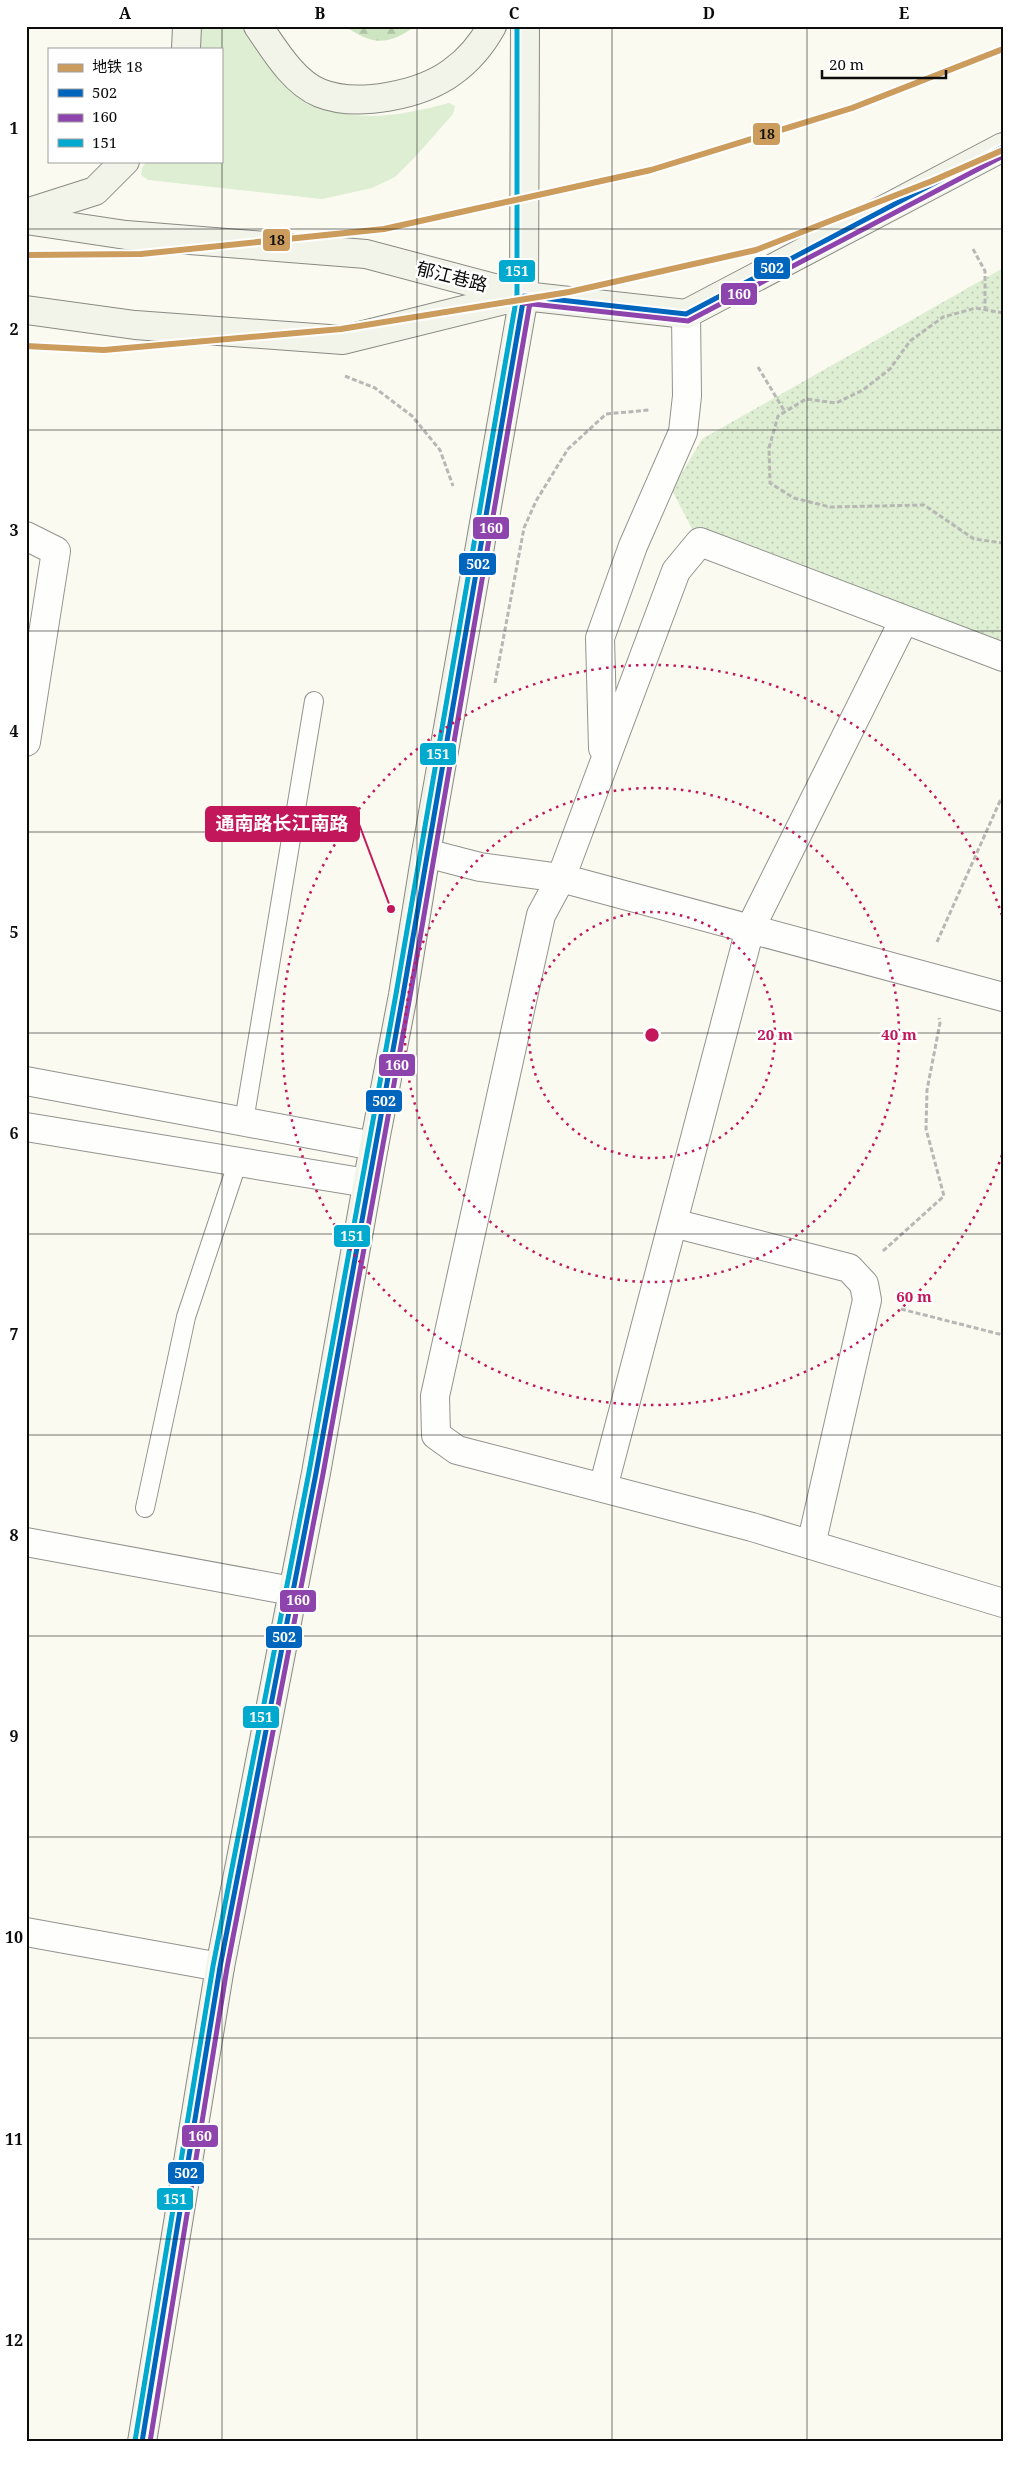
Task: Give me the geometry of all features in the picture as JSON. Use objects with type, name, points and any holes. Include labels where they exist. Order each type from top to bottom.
[{"type":"street","points":[[186,48],[187,26]]},
{"type":"street","points":[[258,26],[282,60],[301,80],[320,93],[366,99],[404,94],[451,73],[471,56],[492,26]]},
{"type":"street","points":[[142,2442],[220,1967],[316,1473],[367,1183],[403,995],[426,853],[524,296],[525,26]]},
{"type":"street","points":[[524,296],[686,314],[1003,147]]},
{"type":"street","points":[[26,213],[96,191],[124,162]]},
{"type":"street","name":"郁江巷路","points":[[26,220],[126,235],[366,254],[524,296]]},
{"type":"street","name":"郁江巷路","points":[[26,310],[135,325],[343,340],[524,296]]},
{"type":"street","points":[[603,762],[600,638],[633,546],[683,432],[687,396],[686,314]]},
{"type":"street","points":[[26,536],[56,551],[26,742]]},
{"type":"street","points":[[1003,657],[700,542],[676,572],[561,878],[541,915],[435,1396],[436,1435],[457,1450],[811,1545],[1003,1603]]},
{"type":"street","points":[[603,1488],[750,929],[904,620]]},
{"type":"street","points":[[426,853],[480,867],[561,878],[1003,997]]},
{"type":"street","points":[[26,1081],[374,1146]]},
{"type":"street","points":[[26,1127],[367,1183]]},
{"type":"street","points":[[673,1223],[849,1268],[862,1288],[811,1545]]},
{"type":"street","points":[[26,1542],[292,1590]]},
{"type":"street","points":[[26,1932],[220,1967]]},
{"type":"lane","points":[[244,1121],[314,701]]},
{"type":"lane","points":[[145,1508],[186,1317],[238,1161]]},
{"type":"path","points":[[973,250],[984,271],[985,310]]},
{"type":"path","points":[[1003,313],[976,308],[943,317],[910,341],[890,368],[863,390],[836,403],[806,399],[778,416],[769,448],[770,483],[794,498],[830,506],[924,505],[974,539],[1003,543]]},
{"type":"path","points":[[758,367],[785,412]]},
{"type":"path","points":[[342,375],[375,388],[412,416],[440,450],[455,490]]},
{"type":"path","points":[[1003,801],[1000,801],[929,959],[940,1023],[927,1090],[926,1129],[944,1196],[862,1288],[1003,1335]]},
{"type":"green space","points":[[201,26],[240,26],[287,82],[305,97],[324,107],[343,113],[364,116],[385,115],[406,113],[449,103],[455,106],[453,114],[395,177],[372,188],[322,199],[148,180],[141,175],[142,168],[146,162],[222,162],[222,48],[199,48]]},
{"type":"green space","points":[[345,26],[415,26],[397,37],[380,41],[363,37]]},
{"type":"green space","points":[[1003,268],[1003,644],[693,531],[672,490],[702,439]]},
{"type":"metro line","name":"18","points":[[26,255],[141,254],[384,229],[651,170],[852,108],[1003,49]]},
{"type":"metro line","name":"18","points":[[26,346],[104,350],[341,329],[569,292],[756,250],[932,181],[1003,150]]},
{"type":"transit line","name":"151","points":[[135,2441],[213,1966],[309,1472],[396,994],[517,295],[517,26]]},
{"type":"transit line","name":"502","points":[[524,296],[686,314],[1003,147]]},
{"type":"transit line","name":"160","points":[[523,303],[688,321],[1003,156]]},
{"type":"transit line","name":"502","points":[[142,2442],[220,1967],[316,1473],[403,995],[524,296]]},
{"type":"transit line","name":"160","points":[[150,2442],[227,1968],[323,1474],[410,996],[531,297]]},
{"type":"place","name":"通南路长江南路","points":[[391,909]]}]
